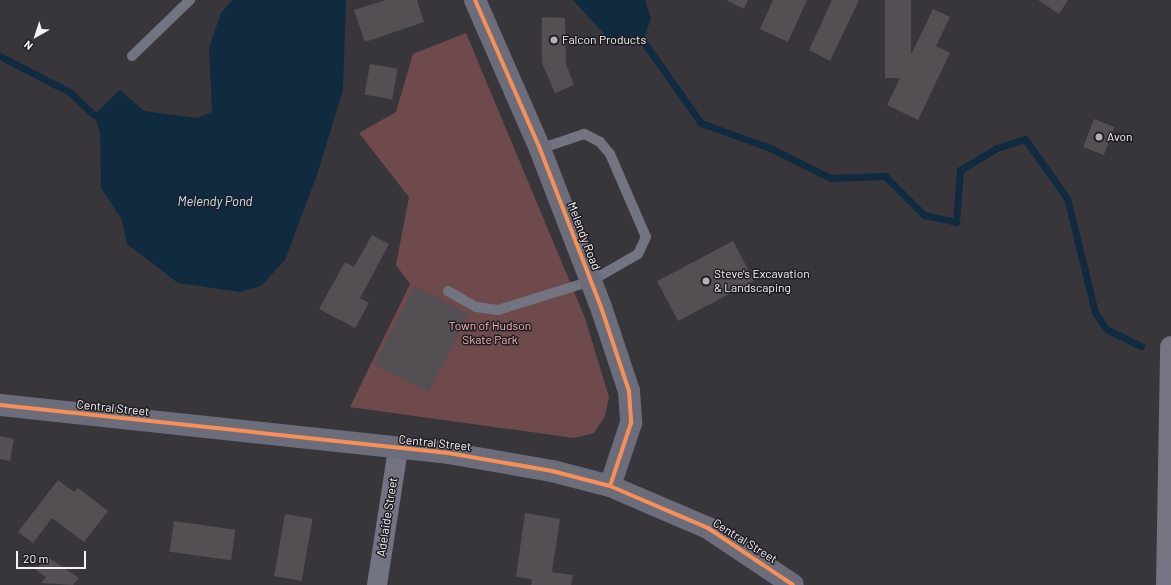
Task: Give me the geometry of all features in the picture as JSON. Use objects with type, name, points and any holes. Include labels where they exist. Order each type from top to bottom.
[{"type":"main road","points":[[1167,585],[1171,347]]},
{"type":"street","name":"Melendy Road","points":[[475,0],[540,149],[591,281],[629,391],[631,423],[610,486]]},
{"type":"street","name":"Central Street","points":[[0,405],[505,461],[610,486],[708,528],[793,585]]},
{"type":"street","name":"Adelaide Street","points":[[377,585],[398,449]]},
{"type":"lane","points":[[132,56],[190,0]]},
{"type":"lane","points":[[448,291],[476,307],[498,310],[591,281],[638,254],[646,237],[610,154],[600,142],[584,134],[540,149]]},
{"type":"green space","name":"Town of Hudson Skate Park","points":[[466,33],[585,318],[609,397],[605,416],[594,433],[574,438],[350,407],[410,284],[396,265],[409,197],[359,133],[396,112],[413,54]]},
{"type":"water","name":"Melendy Pond","points":[[232,0],[346,0],[343,90],[318,172],[285,260],[261,286],[240,292],[178,283],[127,244],[122,220],[101,188],[100,132],[94,115],[120,90],[144,111],[197,118],[212,112],[209,48],[221,13]]},
{"type":"water","points":[[573,0],[645,0],[651,19],[642,43],[615,46]]},
{"type":"building","points":[[386,0],[417,0],[424,22],[365,42],[354,10]]},
{"type":"building","points":[[726,0],[748,0],[744,9]]},
{"type":"building","points":[[773,0],[807,0],[788,42],[760,29]]},
{"type":"building","points":[[832,0],[859,0],[830,61],[809,50]]},
{"type":"building","points":[[885,0],[911,0],[911,78],[885,78]]},
{"type":"building","points":[[1038,0],[1068,0],[1059,14]]},
{"type":"building","points":[[933,9],[950,17],[936,46],[950,53],[918,120],[887,105]]},
{"type":"building","name":"Falcon Products","points":[[542,17],[565,18],[566,64],[574,85],[555,93],[542,63]]},
{"type":"building","points":[[370,64],[398,69],[392,99],[365,95]]},
{"type":"building","name":"Avon","points":[[1094,119],[1115,127],[1104,155],[1083,147]]},
{"type":"building","points":[[372,235],[389,244],[360,298],[369,303],[355,328],[319,309],[345,262],[354,267]]},
{"type":"building","name":"Steve's Excavation & Landscaping","points":[[733,241],[754,281],[678,321],[657,281]]},
{"type":"building","points":[[414,286],[468,314],[428,392],[374,364]]},
{"type":"building","points":[[0,436],[14,439],[10,461],[0,459]]},
{"type":"building","points":[[58,480],[74,492],[78,488],[108,511],[84,542],[52,518],[33,543],[18,532]]},
{"type":"building","points":[[525,513],[560,519],[552,572],[573,575],[571,585],[531,585],[532,579],[516,577]]},
{"type":"building","points":[[285,514],[313,519],[302,581],[274,576]]},
{"type":"building","points":[[174,521],[235,530],[231,560],[170,552]]},
{"type":"building","points":[[46,556],[79,578],[73,585],[41,583],[46,577],[36,570]]},
{"type":"waterway","points":[[638,34],[701,123],[770,148],[831,178],[885,176],[924,215],[956,222],[960,170],[997,148],[1025,139],[1067,198],[1095,312],[1106,329],[1141,346]]},
{"type":"waterway","points":[[0,56],[71,93],[94,115]]},
{"type":"cycle path","points":[[475,0],[540,149],[601,307],[629,391],[631,423],[610,486]]},
{"type":"cycle path","points":[[0,405],[448,453],[552,471],[610,486],[708,528],[793,585]]},
{"type":"place","name":"Falcon Products","points":[[554,40]]},
{"type":"place","name":"Avon","points":[[1099,137]]},
{"type":"place","name":"Steve's Excavation & Landscaping","points":[[706,281]]}]
